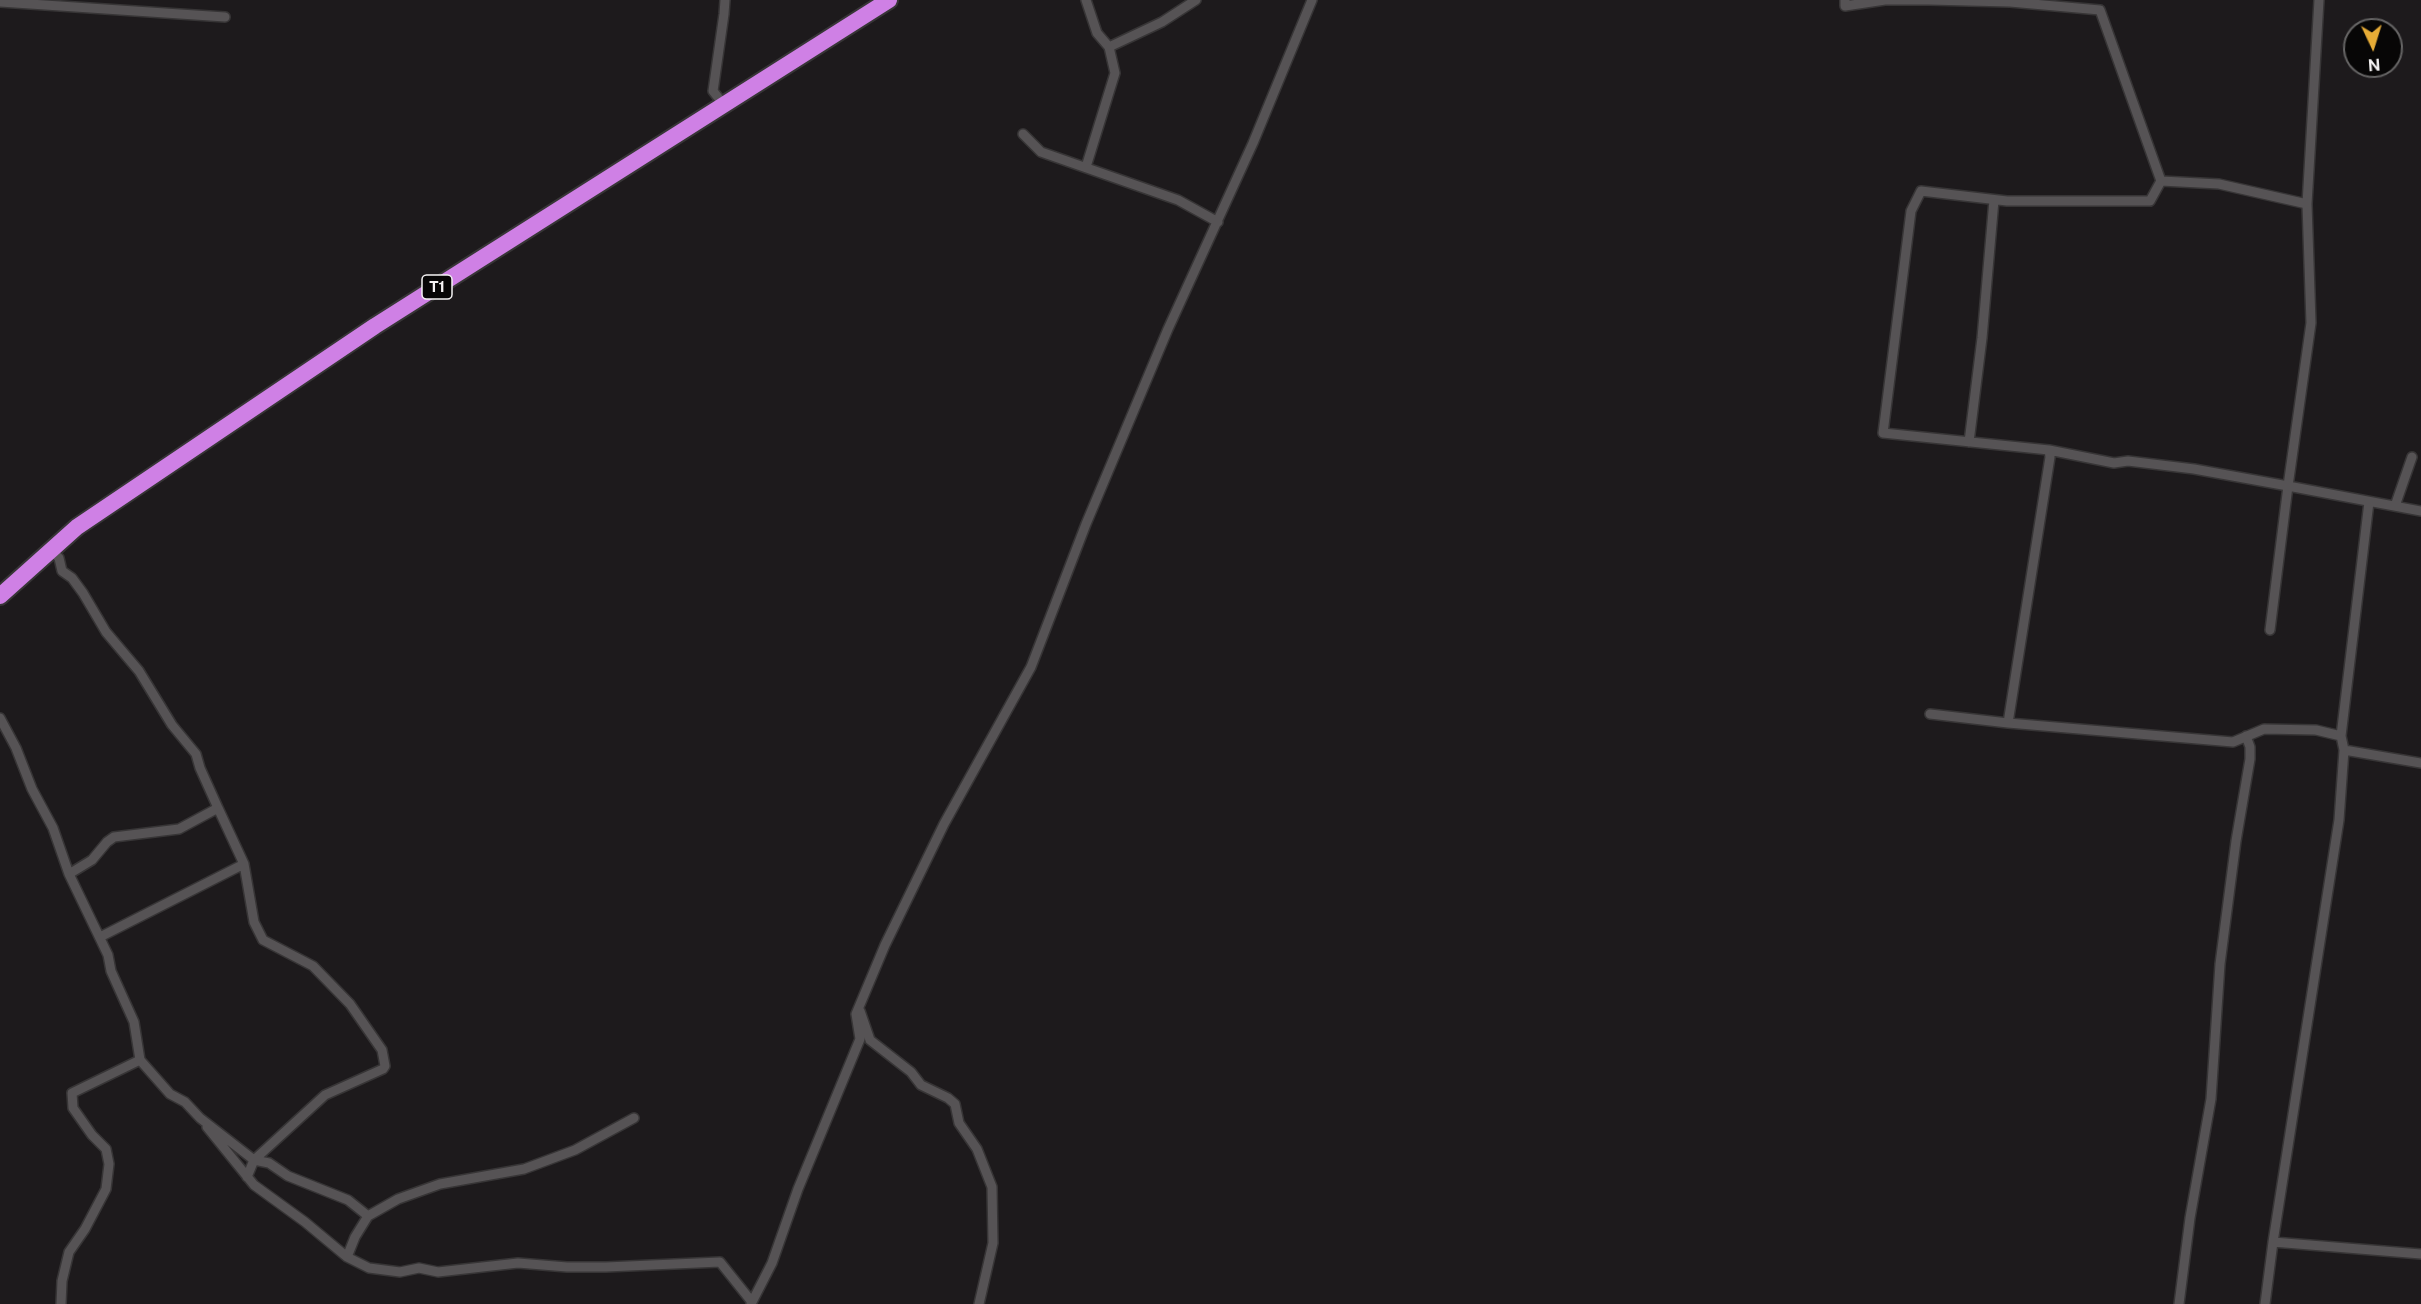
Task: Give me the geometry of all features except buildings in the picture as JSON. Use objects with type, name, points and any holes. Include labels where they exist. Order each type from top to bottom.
[{"type":"highway","name":"T1","points":[[0,596],[77,527],[375,326],[889,0]]},
{"type":"street","points":[[724,0],[713,91],[724,105]]},
{"type":"street","points":[[1086,0],[1097,33],[1109,47],[1114,73],[1086,167]]},
{"type":"street","points":[[1109,47],[1162,22],[1196,0]]},
{"type":"street","points":[[0,718],[16,748],[32,789],[53,828],[69,874],[108,955],[111,971],[134,1022],[140,1060],[170,1094],[185,1102],[200,1118],[254,1185],[305,1222],[347,1257],[369,1268],[400,1272],[419,1268],[438,1272],[518,1263],[606,1267],[720,1262],[752,1303],[772,1263],[798,1189],[860,1039],[856,1014],[885,945],[944,824],[1031,667],[1099,492],[1168,329],[1218,222],[1312,0]]},
{"type":"street","points":[[1845,0],[1845,6],[1885,0],[1929,0],[2010,2],[2100,10]]},
{"type":"street","points":[[2096,0],[2161,181],[2150,201],[2105,203],[1994,200],[1921,191],[1911,211],[1883,433],[2049,450],[2114,463],[2128,461],[2194,469],[2421,511]]},
{"type":"street","points":[[2270,630],[2311,323],[2307,204],[2319,0]]},
{"type":"street","points":[[0,2],[225,17]]},
{"type":"street","points":[[1023,134],[1041,152],[1178,200],[1218,222]]},
{"type":"street","points":[[2161,181],[2219,184],[2307,204]]},
{"type":"street","points":[[1969,442],[1982,338],[1994,200]]},
{"type":"street","points":[[2007,723],[2050,457],[2049,450]]},
{"type":"street","points":[[2395,506],[2412,457]]},
{"type":"street","points":[[2265,1304],[2339,820],[2344,750],[2341,735],[2369,502]]},
{"type":"street","points":[[51,550],[59,558],[62,572],[72,578],[106,632],[139,671],[172,725],[196,754],[200,768],[244,864],[254,922],[263,940],[313,966],[350,1004],[382,1050],[385,1065],[383,1069],[326,1095],[254,1160],[247,1177]]},
{"type":"street","points":[[1930,714],[2007,723],[2233,742],[2264,729],[2316,730],[2341,735]]},
{"type":"street","points":[[2179,1304],[2190,1218],[2211,1099],[2220,964],[2236,841],[2250,759],[2250,747],[2246,736]]},
{"type":"street","points":[[2344,750],[2421,763]]},
{"type":"street","points":[[69,874],[92,860],[114,837],[178,829],[218,808]]},
{"type":"street","points":[[100,937],[244,864]]},
{"type":"street","points":[[859,1009],[870,1040],[910,1072],[921,1085],[948,1098],[955,1104],[959,1123],[977,1149],[992,1187],[993,1232],[993,1243],[979,1304]]},
{"type":"street","points":[[61,1304],[62,1281],[69,1252],[86,1229],[106,1189],[109,1164],[106,1149],[92,1136],[74,1108],[72,1093],[140,1060]]},
{"type":"street","points":[[200,1118],[254,1160],[269,1163],[288,1176],[348,1200],[368,1216]]},
{"type":"street","points":[[347,1257],[355,1237],[368,1216],[398,1198],[440,1184],[524,1169],[575,1150],[634,1118]]},
{"type":"street","points":[[2273,1242],[2421,1254]]}]
